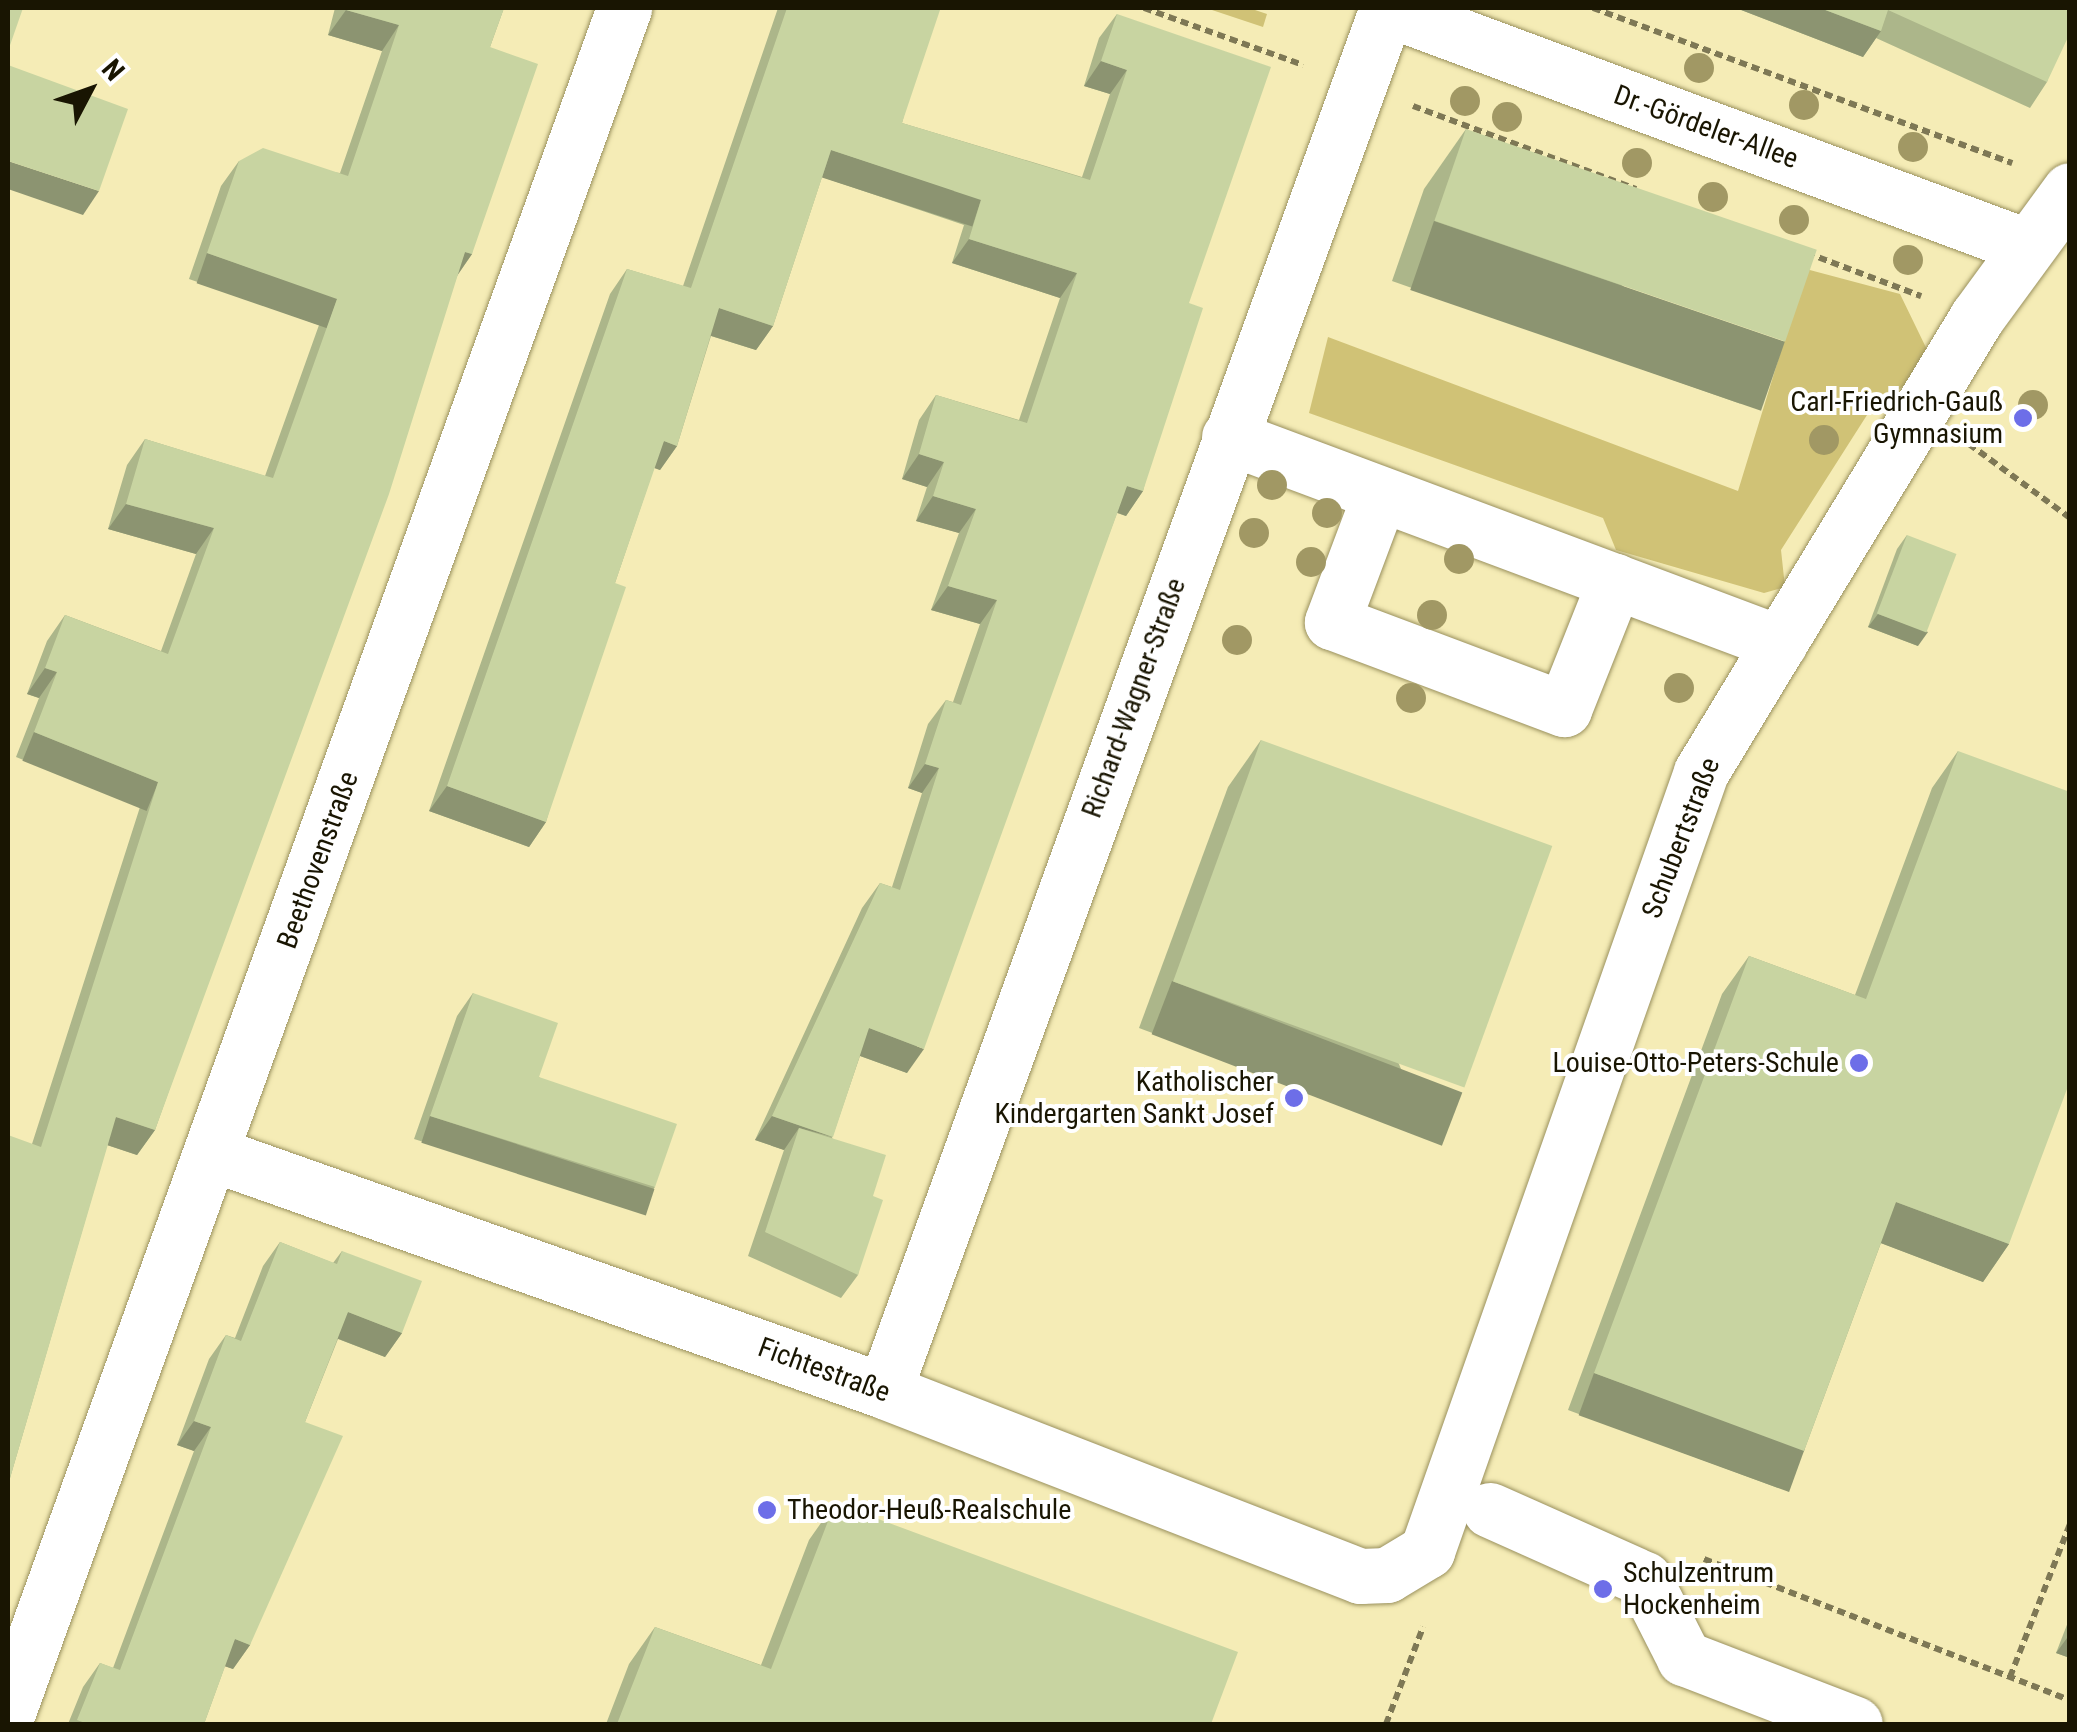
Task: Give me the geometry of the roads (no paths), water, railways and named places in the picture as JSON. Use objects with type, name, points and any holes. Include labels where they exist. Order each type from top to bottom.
[{"type":"street","name":"Beethovenstraße","points":[[8,1712],[213,1154],[624,8]]},
{"type":"street","name":"Richard-Wagner-Straße","points":[[884,1391],[1387,8]]},
{"type":"street","name":"Dr.-Gördeler-Allee","points":[[1387,8],[2026,246]]},
{"type":"street","name":"Schubertstraße","points":[[1427,1551],[1701,772],[1977,317],[2026,246],[2051,180]]},
{"type":"street","points":[[1228,437],[1780,643]]},
{"type":"street","points":[[1380,494],[1332,622],[1564,709],[1616,581]]},
{"type":"street","name":"Fichtestraße","points":[[213,1154],[884,1391],[1360,1576],[1387,1576],[1427,1551]]},
{"type":"street","points":[[1490,1510],[1644,1579],[1684,1658],[1855,1724]]},
{"type":"place","name":"Carl-Friedrich-Gauß Gymnasium","points":[[2023,418]]},
{"type":"place","name":"Louise-Otto-Peters-Schule","points":[[1859,1063]]},
{"type":"place","name":"Katholischer Kindergarten Sankt Josef","points":[[1294,1098]]},
{"type":"place","name":"Theodor-Heuß-Realschule","points":[[767,1510]]},
{"type":"place","name":"Schulzentrum Hockenheim","points":[[1603,1589]]}]
